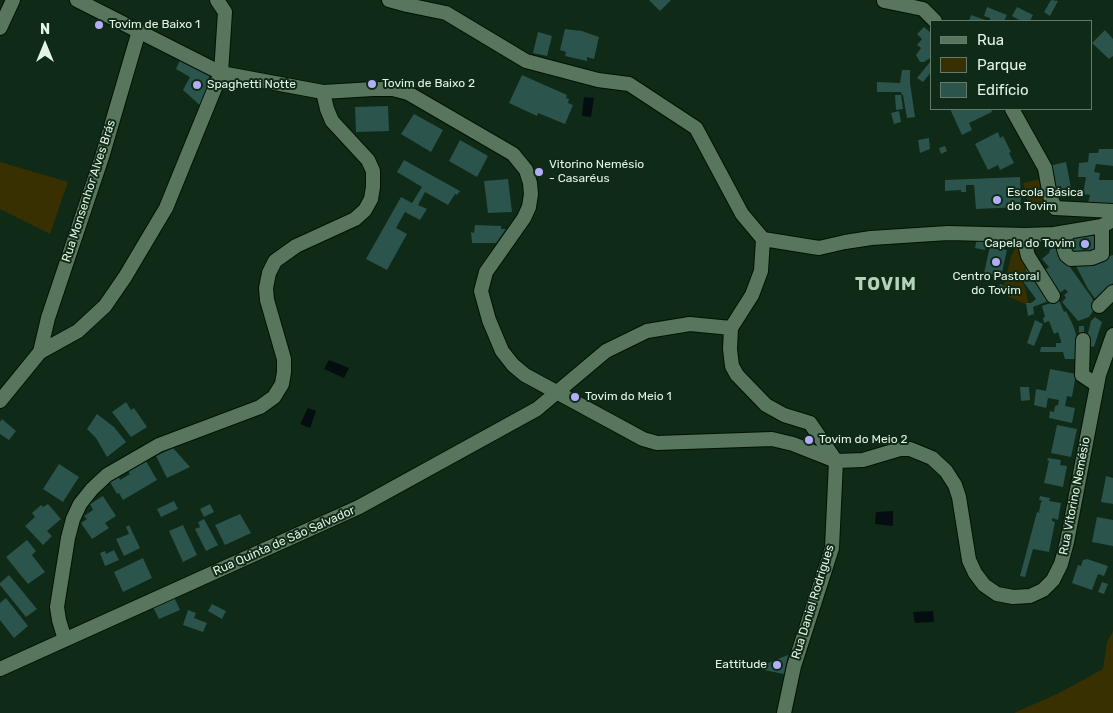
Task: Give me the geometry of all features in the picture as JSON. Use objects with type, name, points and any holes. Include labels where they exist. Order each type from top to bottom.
[{"type":"street","points":[[0,28],[13,0]]},
{"type":"street","points":[[0,402],[40,352],[78,331],[105,306],[125,277],[166,208],[221,73],[225,12],[217,0]]},
{"type":"street","points":[[390,0],[446,12],[526,61],[598,80],[629,84],[696,128],[742,214],[763,239],[820,248],[871,238],[948,233],[1025,235],[1067,232],[1108,223],[1102,254],[1092,258],[1071,259],[1066,255],[1064,241],[1067,232]]},
{"type":"street","points":[[884,0],[923,9],[934,20]]},
{"type":"street","points":[[84,1],[221,73],[323,92],[393,89],[408,93],[513,154],[526,170],[530,183],[529,208],[486,272],[481,292],[489,320],[502,351],[513,365],[525,375],[643,439],[658,443],[772,439],[793,444],[836,461]]},
{"type":"street","name":"Rua Monsenhor Alves Brás","points":[[40,352],[48,318],[102,157],[139,31]]},
{"type":"street","points":[[65,640],[57,607],[68,538],[73,519],[80,504],[107,475],[159,445],[260,407],[274,397],[282,384],[284,359],[267,300],[266,288],[269,273],[275,262],[296,246],[355,220],[371,199],[374,187],[373,172],[368,160],[332,121],[326,109],[323,92]]},
{"type":"street","points":[[1013,110],[1045,168],[1050,196],[1055,208],[1113,212]]},
{"type":"street","points":[[1025,235],[1028,256],[1053,296]]},
{"type":"street","points":[[763,239],[761,271],[752,295],[731,328],[730,348],[732,366],[737,375],[766,405],[784,414],[810,423],[836,461]]},
{"type":"street","points":[[1099,306],[1113,292]]},
{"type":"street","name":"Rua Quinta de São Salvador","points":[[0,669],[360,507],[537,409],[606,352],[647,331],[690,324],[731,328]]},
{"type":"street","name":"Rua Vitorino Nemésio","points":[[836,461],[863,460],[900,449],[910,449],[932,458],[946,471],[955,485],[959,497],[969,560],[975,573],[984,585],[997,594],[1013,598],[1030,596],[1043,590],[1053,580],[1061,564],[1067,542],[1100,368],[1113,335]]},
{"type":"street","points":[[1082,340],[1082,375],[1097,385]]},
{"type":"street","name":"Rua Daniel Rodrigues","points":[[784,713],[794,666],[832,548],[836,461]]},
{"type":"green space","points":[[0,162],[68,182],[50,234],[0,209]]},
{"type":"green space","points":[[1040,179],[1046,202],[1029,206],[1023,183]]},
{"type":"green space","points":[[1017,244],[1030,265],[1024,269],[1028,276],[1021,280],[1025,287],[1028,302],[1025,304],[1007,296],[1010,288],[1004,285],[1011,257]]},
{"type":"green space","points":[[1113,631],[1113,713],[1014,713],[1059,693],[1103,669],[1107,642]]},
{"type":"shaded area","points":[[584,97],[594,98],[591,117],[582,116]]},
{"type":"shaded area","points":[[329,360],[349,368],[344,378],[324,369]]},
{"type":"shaded area","points":[[308,408],[316,411],[310,428],[300,424]]},
{"type":"shaded area","points":[[893,511],[893,526],[875,524],[876,512]]},
{"type":"shaded area","points":[[933,611],[934,622],[915,623],[913,612]]},
{"type":"building","points":[[649,0],[671,0],[660,11]]},
{"type":"building","points":[[1051,0],[1058,1],[1050,16],[1044,12]]},
{"type":"building","points":[[987,7],[1007,15],[1004,20],[990,20],[990,18],[984,16]]},
{"type":"building","points":[[1017,7],[1033,15],[1030,20],[1019,20],[1012,16]]},
{"type":"building","points":[[971,15],[985,20],[969,20]]},
{"type":"building","points":[[924,27],[930,32],[930,58],[924,62],[920,62],[916,55],[921,48],[917,45],[922,39],[917,34]]},
{"type":"building","points":[[565,29],[582,31],[599,37],[594,59],[587,57],[587,61],[565,56],[566,52],[560,50]]},
{"type":"building","points":[[1105,30],[1113,39],[1113,56],[1109,59],[1093,42]]},
{"type":"building","points":[[538,32],[552,36],[547,56],[533,53]]},
{"type":"building","name":"Spaghetti Notte","points":[[180,60],[210,75],[206,84],[212,87],[203,108],[183,90],[190,77],[176,69]]},
{"type":"building","points":[[930,62],[930,73],[923,82],[917,78]]},
{"type":"building","points":[[902,70],[910,70],[915,117],[907,118],[901,92],[877,92],[877,82],[900,83]]},
{"type":"building","points":[[522,75],[567,95],[568,103],[573,105],[565,124],[538,113],[537,116],[509,103]]},
{"type":"building","points":[[895,95],[901,95],[903,109],[896,110]]},
{"type":"building","points":[[388,106],[389,131],[356,132],[355,107]]},
{"type":"building","points":[[950,110],[991,110],[992,112],[969,123],[972,130],[962,135]]},
{"type":"building","points":[[899,111],[901,122],[894,124],[891,113]]},
{"type":"building","points":[[414,114],[443,130],[431,152],[401,134]]},
{"type":"building","points":[[998,132],[1000,138],[1003,136],[1014,163],[1000,170],[998,165],[988,170],[975,144]]},
{"type":"building","points":[[929,138],[930,149],[920,153],[918,140]]},
{"type":"building","points":[[460,140],[488,156],[477,177],[449,161]]},
{"type":"building","points":[[945,146],[947,151],[941,154],[939,148]]},
{"type":"building","points":[[1099,149],[1113,149],[1113,166],[1096,164],[1094,172],[1100,173],[1099,180],[1113,180],[1113,205],[1088,203],[1090,195],[1083,194],[1086,177],[1078,177],[1079,163],[1088,162],[1089,153],[1098,153]]},
{"type":"building","points":[[404,160],[460,191],[457,195],[455,194],[448,205],[425,192],[418,205],[427,209],[420,220],[405,212],[396,228],[407,234],[387,270],[366,259],[401,197],[412,203],[422,187],[397,172]]},
{"type":"building","points":[[1066,162],[1071,188],[1054,192],[1048,166]]},
{"type":"building","points":[[1020,177],[1021,207],[976,209],[974,185],[966,185],[966,192],[961,192],[961,190],[945,191],[945,180]]},
{"type":"building","points":[[508,179],[512,212],[488,213],[484,181]]},
{"type":"building","points":[[475,225],[501,226],[501,229],[506,229],[496,243],[472,243],[471,232],[474,233]]},
{"type":"building","name":"Capela do Tovim","points":[[1090,234],[1099,237],[1100,250],[1091,256],[1075,252],[1069,247],[1072,238]]},
{"type":"building","points":[[988,237],[985,250],[975,248],[977,238]]},
{"type":"building","name":"Centro Pastoral do Tovim","points":[[990,246],[1007,250],[1001,277],[984,273]]},
{"type":"building","points":[[1051,247],[1058,250],[1097,305],[1089,317],[1078,321],[1062,302],[1066,298],[1064,295],[1068,292],[1065,289],[1057,295],[1041,273],[1049,267],[1042,259],[1049,253]]},
{"type":"building","points":[[1113,255],[1113,283],[1106,292],[1100,293],[1103,299],[1099,304],[1088,289],[1076,266]]},
{"type":"building","points":[[1030,266],[1051,300],[1033,307],[1034,314],[1028,316],[1026,303],[1031,303],[1036,299],[1022,280],[1029,276],[1025,269]]},
{"type":"building","points":[[1000,284],[1009,288],[1006,295],[997,291]]},
{"type":"building","points":[[1059,300],[1064,312],[1066,311],[1073,325],[1081,350],[1080,359],[1065,359],[1063,352],[1040,352],[1041,347],[1056,347],[1056,343],[1061,343],[1058,332],[1054,334],[1049,321],[1044,323],[1043,318],[1045,317],[1042,306]]},
{"type":"building","points":[[1095,317],[1102,322],[1094,347],[1085,345],[1091,321]]},
{"type":"building","points":[[1035,320],[1043,324],[1034,346],[1027,343]]},
{"type":"building","points":[[1079,326],[1084,326],[1084,333],[1079,333]]},
{"type":"building","points":[[1050,369],[1076,374],[1072,397],[1067,396],[1065,406],[1075,408],[1072,423],[1049,418],[1050,411],[1054,412],[1059,400],[1048,398],[1046,408],[1034,405],[1036,389],[1046,391]]},
{"type":"building","points":[[1020,387],[1029,387],[1030,400],[1021,401]]},
{"type":"building","points":[[126,402],[131,410],[134,408],[147,427],[131,437],[112,412]]},
{"type":"building","points":[[97,414],[114,427],[126,442],[107,457],[96,438],[87,429]]},
{"type":"building","points":[[2,419],[16,431],[9,440],[0,434],[0,422]]},
{"type":"building","points":[[1057,425],[1077,429],[1071,457],[1051,453]]},
{"type":"building","points":[[173,448],[190,467],[167,478],[156,456]]},
{"type":"building","points":[[1048,458],[1061,460],[1060,465],[1067,466],[1063,487],[1044,483]]},
{"type":"building","points":[[146,461],[157,480],[123,500],[110,482],[119,477],[120,480],[130,474],[128,471]]},
{"type":"building","points":[[59,464],[79,477],[63,502],[43,489]]},
{"type":"building","points":[[1106,476],[1113,478],[1113,504],[1101,502]]},
{"type":"building","points":[[103,496],[116,516],[105,523],[109,528],[92,539],[81,523],[87,519],[84,516],[93,510],[90,504]]},
{"type":"building","points":[[1040,496],[1050,498],[1049,501],[1061,503],[1058,520],[1052,518],[1052,521],[1055,522],[1049,552],[1033,549],[1025,577],[1020,576],[1037,512],[1041,513],[1039,512],[1041,502],[1043,501],[1039,500]]},
{"type":"building","points":[[174,501],[178,509],[161,517],[157,509]]},
{"type":"building","points":[[48,504],[61,519],[47,531],[52,536],[43,545],[25,526],[35,517],[32,513],[41,505],[43,507]]},
{"type":"building","points":[[210,504],[214,512],[204,517],[200,509]]},
{"type":"building","points":[[240,514],[251,533],[225,545],[215,525]]},
{"type":"building","points":[[1097,517],[1113,520],[1113,546],[1092,542]]},
{"type":"building","points":[[204,519],[218,545],[206,551],[195,529],[200,527],[198,522]]},
{"type":"building","points":[[129,525],[140,548],[124,556],[116,539],[129,534],[126,527]]},
{"type":"building","points":[[183,525],[197,555],[183,562],[169,531]]},
{"type":"building","points":[[27,540],[36,551],[32,555],[45,572],[28,584],[6,557]]},
{"type":"building","points":[[114,550],[119,560],[105,566],[100,553],[105,551],[106,554]]},
{"type":"building","points":[[143,558],[152,578],[123,592],[114,572]]},
{"type":"building","points":[[1087,559],[1108,566],[1104,576],[1098,574],[1092,590],[1072,583],[1078,565],[1081,566],[1083,560]]},
{"type":"building","points":[[9,575],[37,609],[26,617],[0,585]]},
{"type":"building","points":[[1102,582],[1108,584],[1104,594],[1098,592]]},
{"type":"building","points":[[174,597],[180,610],[159,619],[153,607]]},
{"type":"building","points":[[6,598],[28,626],[14,638],[0,620],[0,603]]},
{"type":"building","points":[[212,604],[226,611],[222,619],[208,611]]},
{"type":"building","points":[[188,610],[196,613],[194,618],[207,623],[203,632],[183,625]]},
{"type":"building","points":[[788,655],[784,674],[764,670],[763,665]]},
{"type":"place","name":"Tovim de Baixo 1","points":[[99,25]]},
{"type":"place","name":"Tovim de Baixo 2","points":[[372,84]]},
{"type":"place","name":"Spaghetti Notte","points":[[197,85]]},
{"type":"place","name":"Vitorino Nemésio - Casaréus","points":[[539,172]]},
{"type":"place","name":"Escola Básica do Tovim","points":[[997,200]]},
{"type":"place","name":"Capela do Tovim","points":[[1085,244]]},
{"type":"place","name":"Centro Pastoral do Tovim","points":[[996,262]]},
{"type":"place","name":"Tovim do Meio 1","points":[[575,397]]},
{"type":"place","name":"Tovim do Meio 2","points":[[809,440]]},
{"type":"place","name":"Eattitude","points":[[777,665]]},
{"type":"district","name":"TOVIM","points":[[886,285]]}]
